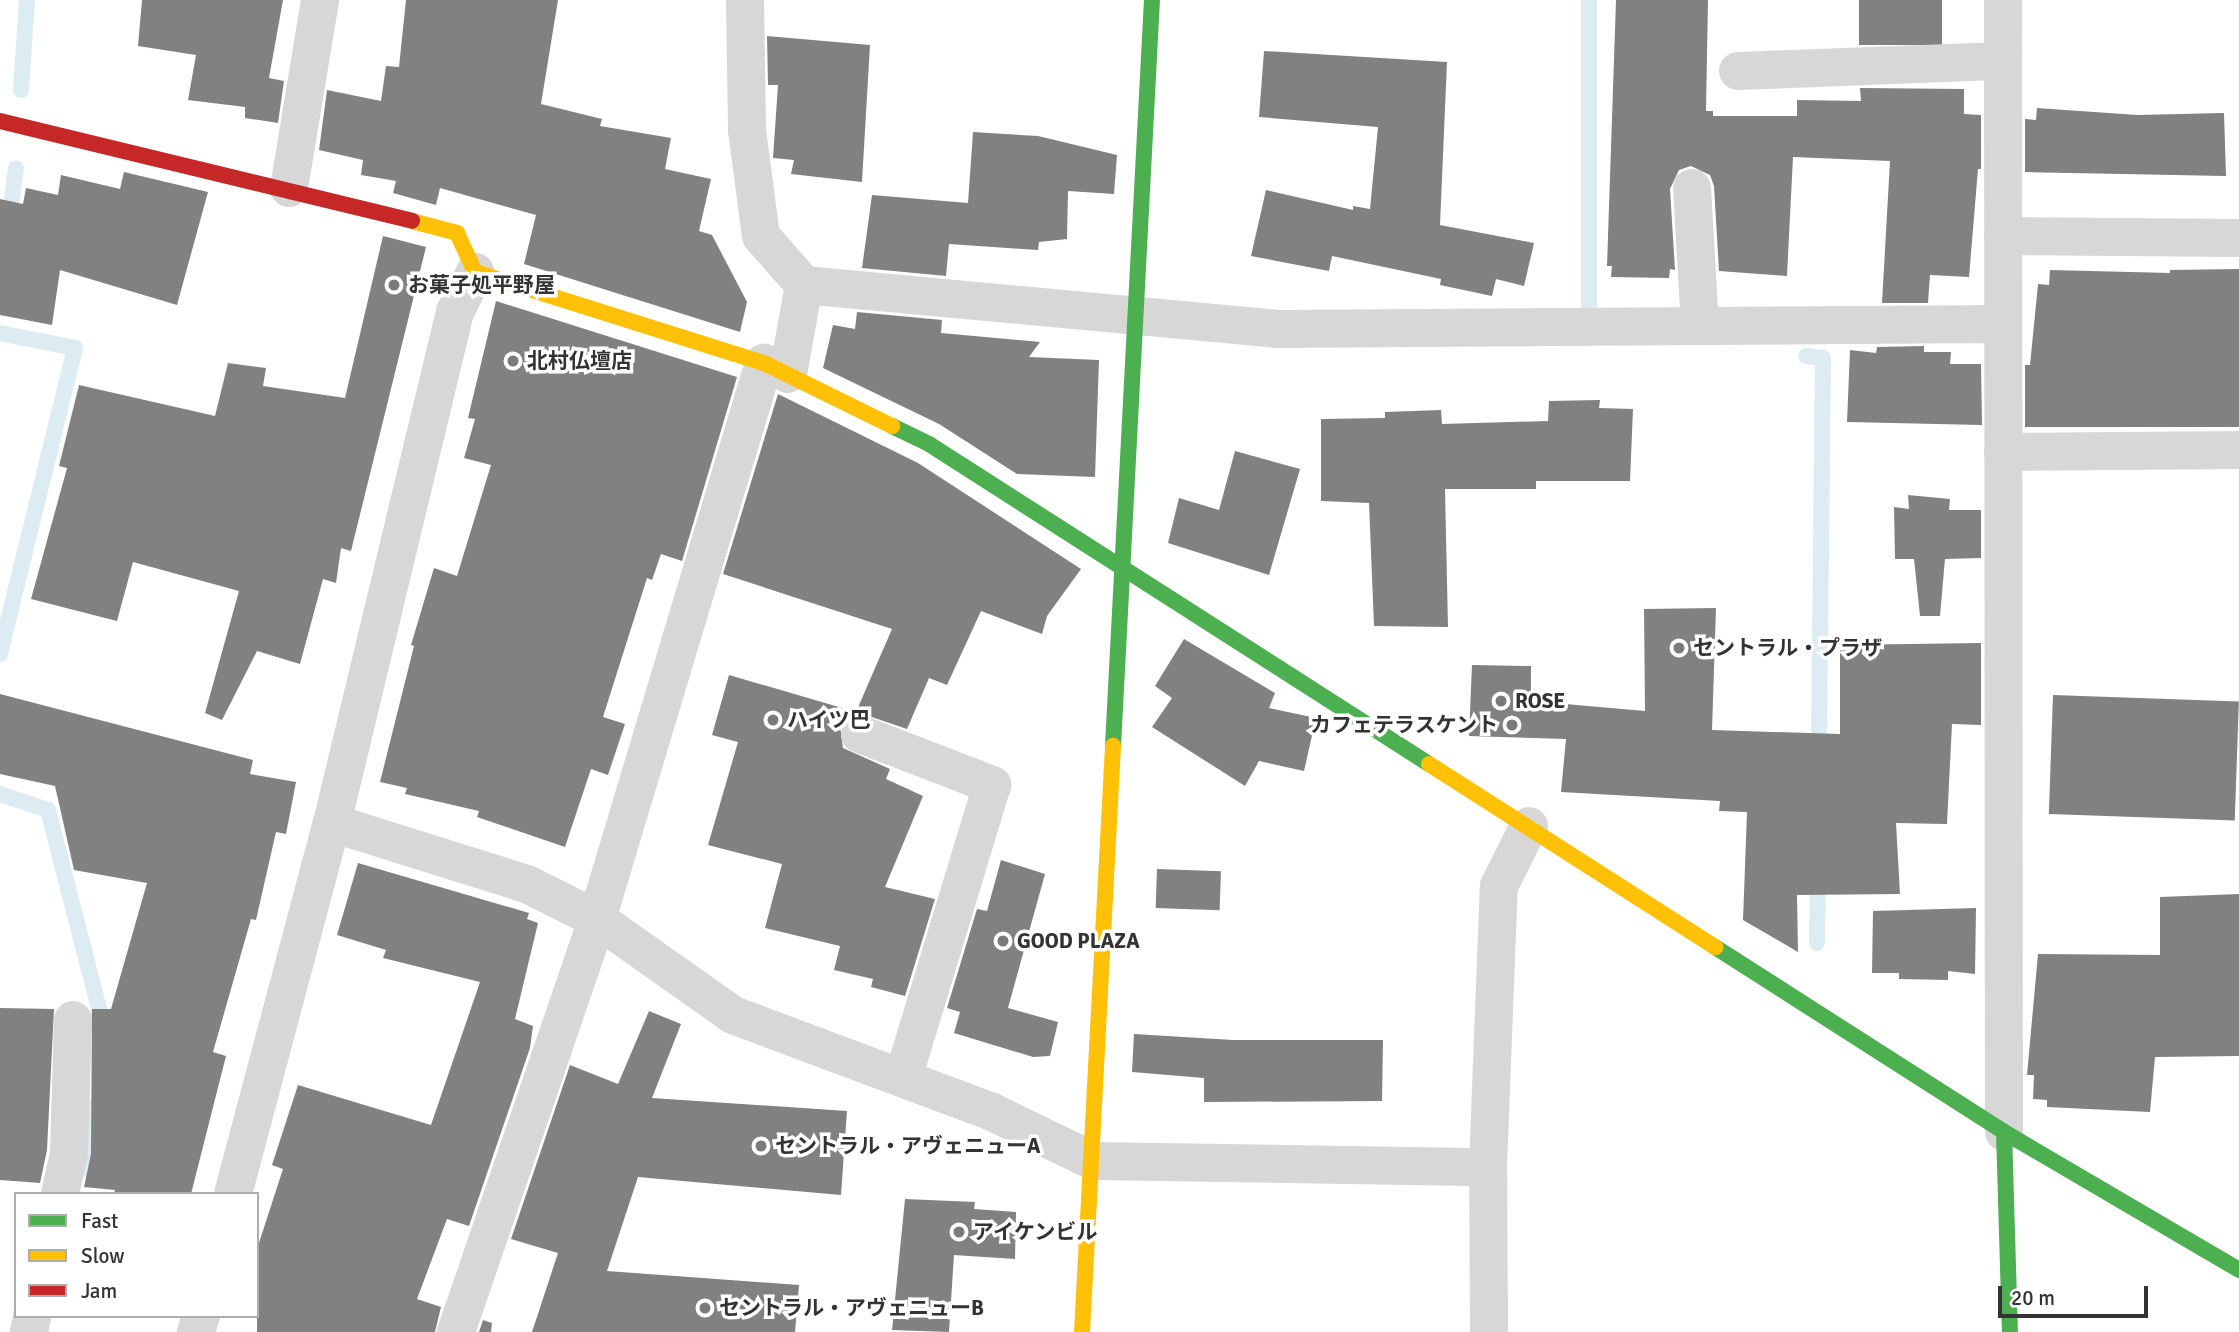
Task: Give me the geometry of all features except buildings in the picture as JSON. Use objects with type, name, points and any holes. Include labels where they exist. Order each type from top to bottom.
[{"type":"street","points":[[289,188],[320,0]]},
{"type":"street","points":[[745,0],[747,130],[761,236],[804,285],[1137,319],[1276,329],[2003,324]]},
{"type":"street","points":[[1082,1332],[1152,0]]},
{"type":"street","points":[[2003,0],[2004,1132],[2010,1332]]},
{"type":"street","points":[[1738,71],[2003,61]]},
{"type":"street","points":[[0,121],[289,188],[457,233],[475,272],[776,368],[929,444],[1124,572],[1529,826],[2004,1132],[2239,1269]]},
{"type":"street","points":[[1692,188],[1700,326]]},
{"type":"street","points":[[2003,236],[2239,238]]},
{"type":"street","points":[[234,1192],[332,823],[455,312],[475,272]]},
{"type":"street","points":[[456,1332],[597,919],[804,285]]},
{"type":"street","points":[[2003,452],[2239,450]]},
{"type":"street","points":[[860,734],[992,785],[903,1078]]},
{"type":"street","points":[[332,823],[527,884],[597,919],[733,1015],[992,1112],[1093,1161],[1488,1167]]},
{"type":"street","points":[[1489,1332],[1488,1167],[1499,886],[1529,826]]},
{"type":"street","points":[[60,1192],[69,1153],[73,1020]]},
{"type":"waterway","points":[[21,90],[27,0]]},
{"type":"waterway","points":[[1589,0],[1589,307]]},
{"type":"waterway","points":[[9,221],[16,168]]},
{"type":"waterway","points":[[0,333],[75,348],[0,654]]},
{"type":"waterway","points":[[1806,356],[1823,358],[1819,755]]},
{"type":"waterway","points":[[0,794],[48,810],[99,1009],[98,1030]]},
{"type":"waterway","points":[[1817,943],[1818,875]]},
{"type":"waterway","points":[[84,1169],[92,1108]]},
{"type":"traffic: fast","points":[[1113,746],[1152,0]]},
{"type":"traffic: fast","points":[[892,426],[929,444],[1429,764]]},
{"type":"traffic: fast","points":[[1715,947],[2004,1132],[2239,1270]]},
{"type":"traffic: fast","points":[[2004,1132],[2010,1332]]},
{"type":"traffic: slow","points":[[412,221],[457,233],[475,272],[764,363],[892,426]]},
{"type":"traffic: slow","points":[[1082,1332],[1113,746]]},
{"type":"traffic: slow","points":[[1429,764],[1715,947]]},
{"type":"traffic: jam","points":[[0,121],[412,221]]},
{"type":"place","name":"お菓子処平野屋","points":[[394,285]]},
{"type":"place","name":"北村仏壇店","points":[[513,361]]},
{"type":"place","name":"セントラル・プラザ","points":[[1679,648]]},
{"type":"place","name":"ROSE","points":[[1501,701]]},
{"type":"place","name":"ハイツ巴","points":[[773,720]]},
{"type":"place","name":"カフェテラスケント","points":[[1512,725]]},
{"type":"place","name":"GOOD PLAZA","points":[[1003,941]]},
{"type":"place","name":"セントラル・アヴェニューA","points":[[761,1146]]},
{"type":"place","name":"アイケンビル","points":[[959,1232]]},
{"type":"place","name":"セントラル・アヴェニューB","points":[[705,1308]]}]
